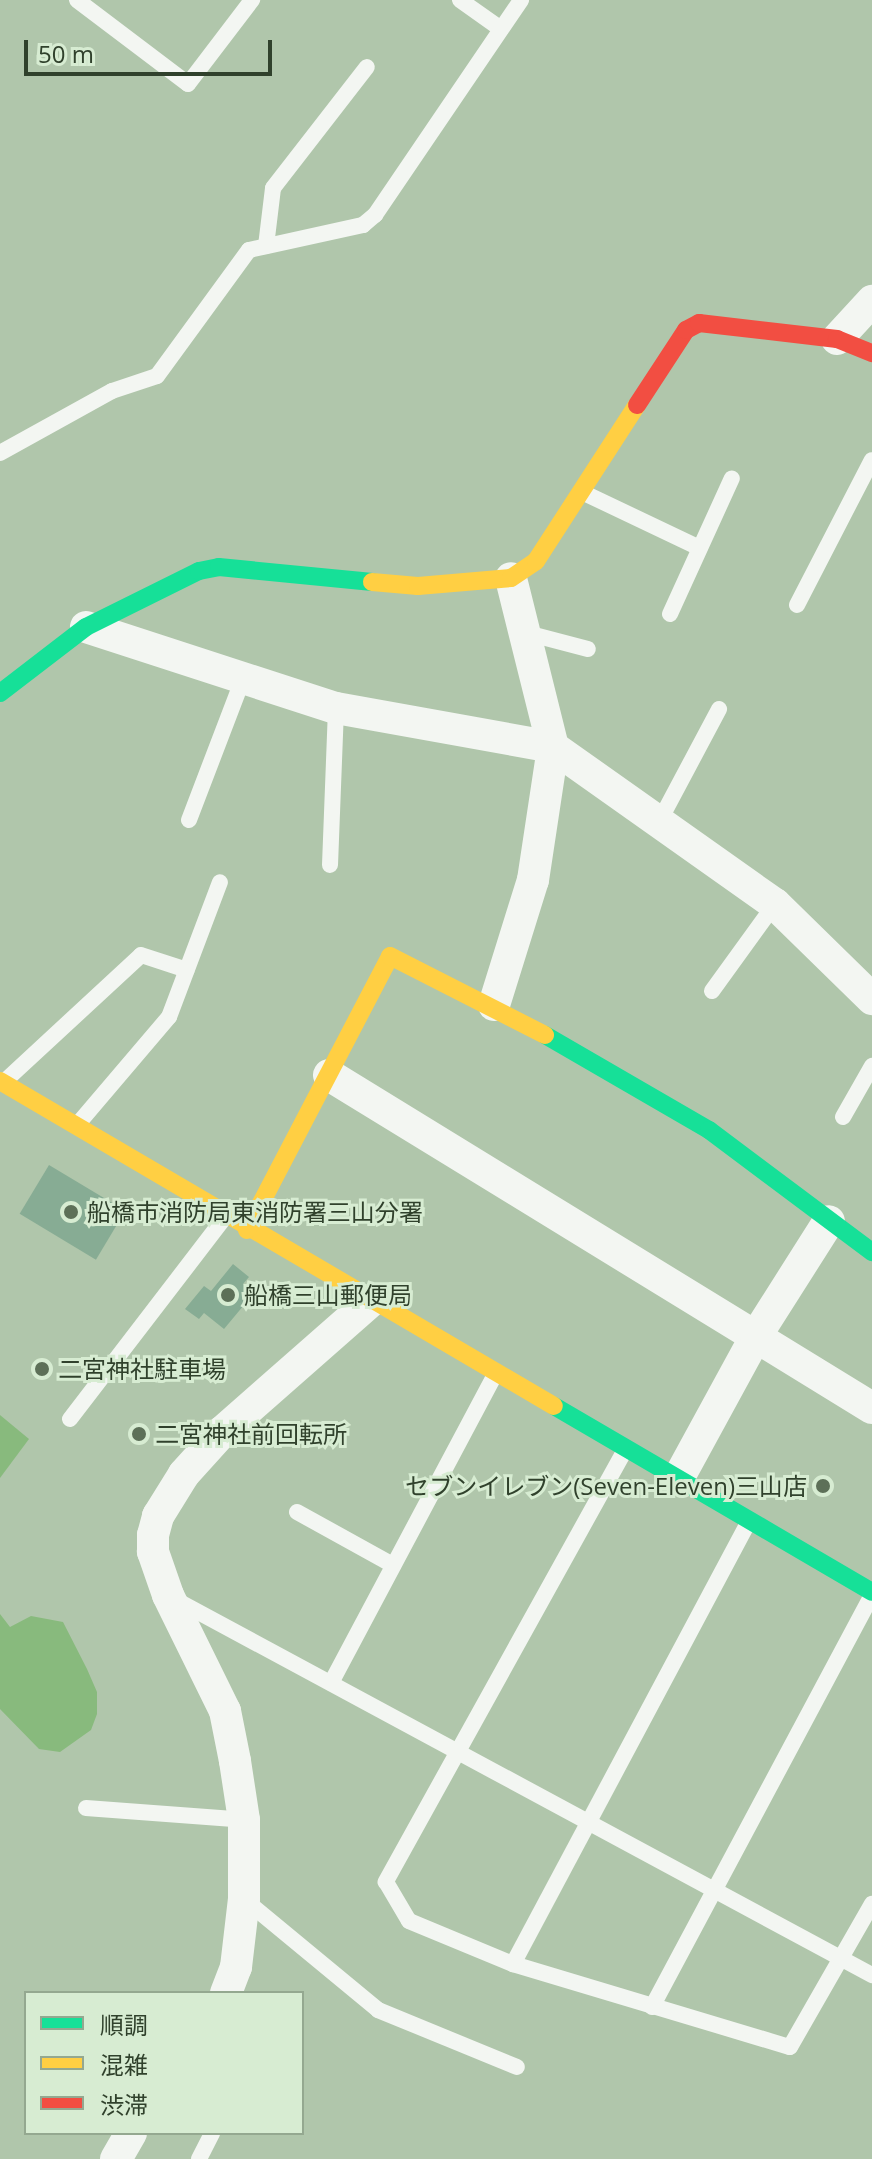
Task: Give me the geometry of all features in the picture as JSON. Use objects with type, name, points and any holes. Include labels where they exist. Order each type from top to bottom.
[{"type":"street","points":[[837,339],[872,301]]},
{"type":"street","points":[[0,693],[86,627],[199,571],[219,567],[418,586],[511,578],[536,561],[584,493],[686,330],[716,322],[837,339],[872,353]]},
{"type":"street","points":[[494,1005],[533,880],[553,747],[511,578]]},
{"type":"street","points":[[86,627],[242,681],[336,708],[553,747],[775,904],[872,999]]},
{"type":"street","points":[[247,1230],[390,956],[494,1005],[709,1130],[872,1252]]},
{"type":"street","points":[[329,1075],[872,1408]]},
{"type":"street","points":[[1,1082],[74,1129],[872,1593]]},
{"type":"street","points":[[678,1479],[756,1336],[829,1221]]},
{"type":"street","points":[[227,1991],[236,1967],[244,1899],[244,1820],[225,1711],[168,1595],[153,1552],[153,1535],[158,1516],[184,1474],[292,1367],[371,1301]]},
{"type":"street","points":[[116,2159],[130,2135]]},
{"type":"lane","points":[[77,0],[188,84],[252,0]]},
{"type":"lane","points":[[460,0],[501,29]]},
{"type":"lane","points":[[0,453],[112,391],[157,376],[249,250],[363,225],[375,215],[521,0]]},
{"type":"lane","points":[[266,246],[273,188],[367,67]]},
{"type":"lane","points":[[797,605],[872,460]]},
{"type":"lane","points":[[670,614],[732,478]]},
{"type":"lane","points":[[584,493],[700,548]]},
{"type":"lane","points":[[523,632],[588,649]]},
{"type":"lane","points":[[189,820],[242,681]]},
{"type":"lane","points":[[330,865],[336,708]]},
{"type":"lane","points":[[659,822],[719,709]]},
{"type":"lane","points":[[74,1129],[169,1017],[220,882]]},
{"type":"lane","points":[[712,991],[775,904]]},
{"type":"lane","points":[[1,1082],[141,955],[187,970]]},
{"type":"lane","points":[[843,1117],[872,1066]]},
{"type":"lane","points":[[70,1419],[225,1217]]},
{"type":"lane","points":[[331,1683],[495,1373]]},
{"type":"lane","points":[[626,1449],[461,1754],[386,1882],[409,1921],[513,1964],[790,2047],[872,1904]]},
{"type":"lane","points":[[297,1512],[393,1565]]},
{"type":"lane","points":[[513,1964],[749,1521]]},
{"type":"lane","points":[[652,2007],[872,1593]]},
{"type":"lane","points":[[168,1595],[872,1975]]},
{"type":"lane","points":[[86,1808],[244,1820]]},
{"type":"lane","points":[[244,1899],[378,2010],[517,2067]]},
{"type":"lane","points":[[199,2159],[211,2135]]},
{"type":"green space","points":[[0,1415],[29,1439],[0,1478]]},
{"type":"green space","points":[[0,1614],[10,1627],[31,1616],[63,1622],[97,1692],[97,1714],[91,1730],[60,1752],[39,1749],[0,1709]]},
{"type":"building","points":[[49,1165],[125,1211],[96,1260],[20,1214]]},
{"type":"building","points":[[233,1264],[249,1277],[243,1284],[254,1293],[224,1329],[204,1313],[199,1319],[185,1309],[204,1286],[211,1291]]},
{"type":"traffic: fast","points":[[0,693],[86,627],[199,571],[219,567],[372,582]]},
{"type":"traffic: fast","points":[[545,1035],[709,1130],[872,1252]]},
{"type":"traffic: fast","points":[[554,1406],[872,1592]]},
{"type":"traffic: slow","points":[[372,582],[418,586],[511,578],[536,561],[637,405]]},
{"type":"traffic: slow","points":[[247,1230],[390,956],[545,1035]]},
{"type":"traffic: slow","points":[[0,1081],[554,1406]]},
{"type":"traffic: jam","points":[[637,405],[686,330],[699,323],[837,339],[872,353]]},
{"type":"place","name":"船橋市消防局東消防署三山分署","points":[[71,1212]]},
{"type":"place","name":"船橋三山郵便局","points":[[228,1295]]},
{"type":"place","name":"二宮神社駐車場","points":[[42,1369]]},
{"type":"place","name":"二宮神社前回転所","points":[[139,1434]]},
{"type":"place","name":"セブンイレブン(Seven-Eleven)三山店","points":[[823,1486]]}]
